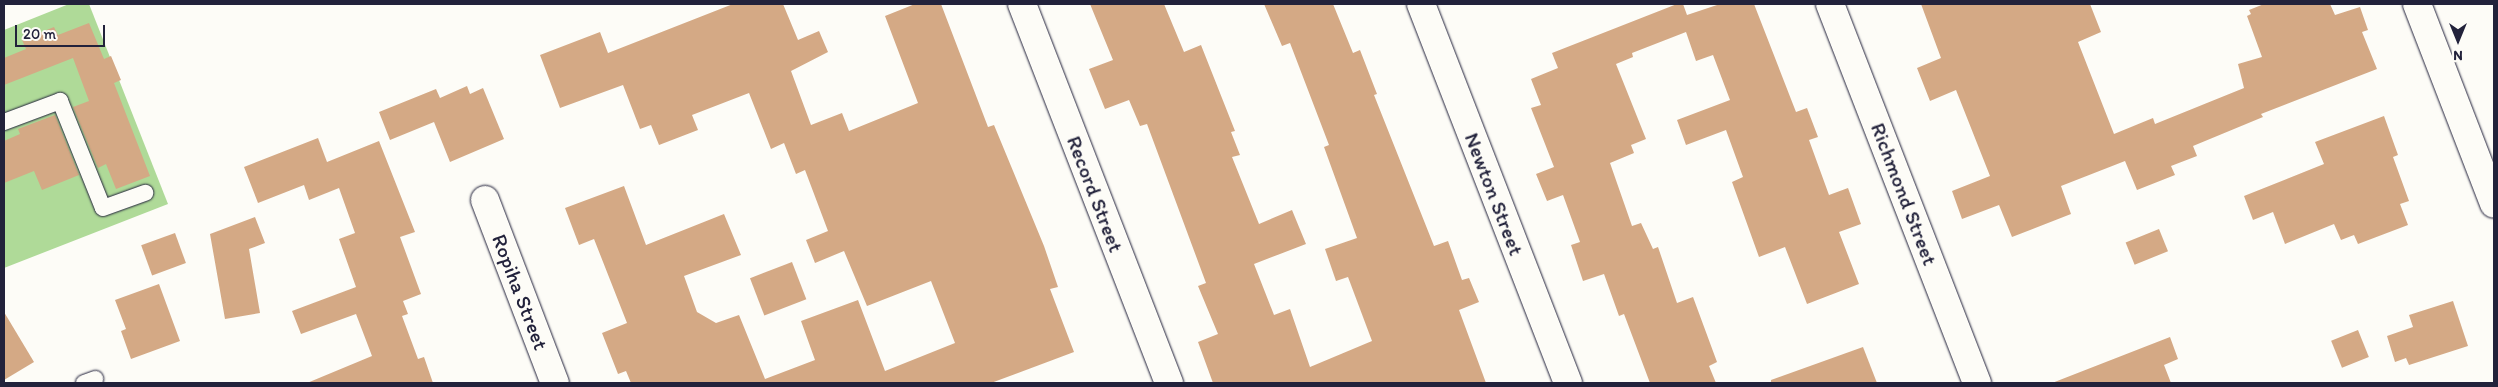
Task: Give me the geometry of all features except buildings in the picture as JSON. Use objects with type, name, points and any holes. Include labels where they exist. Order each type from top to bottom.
[{"type":"street","name":"Record Street","points":[[1022,4],[1163,382]]},
{"type":"street","name":"Newton Street","points":[[1421,4],[1568,383]]},
{"type":"street","name":"Richmond Street","points":[[1830,4],[1977,383]]},
{"type":"street","points":[[2417,4],[2494,204]]},
{"type":"street","name":"Ropiha Street","points":[[485,200],[555,383]]},
{"type":"lane","points":[[4,122],[60,101],[103,208],[145,193]]},
{"type":"green space","points":[[69,4],[89,4],[168,204],[4,268],[4,30]]}]
